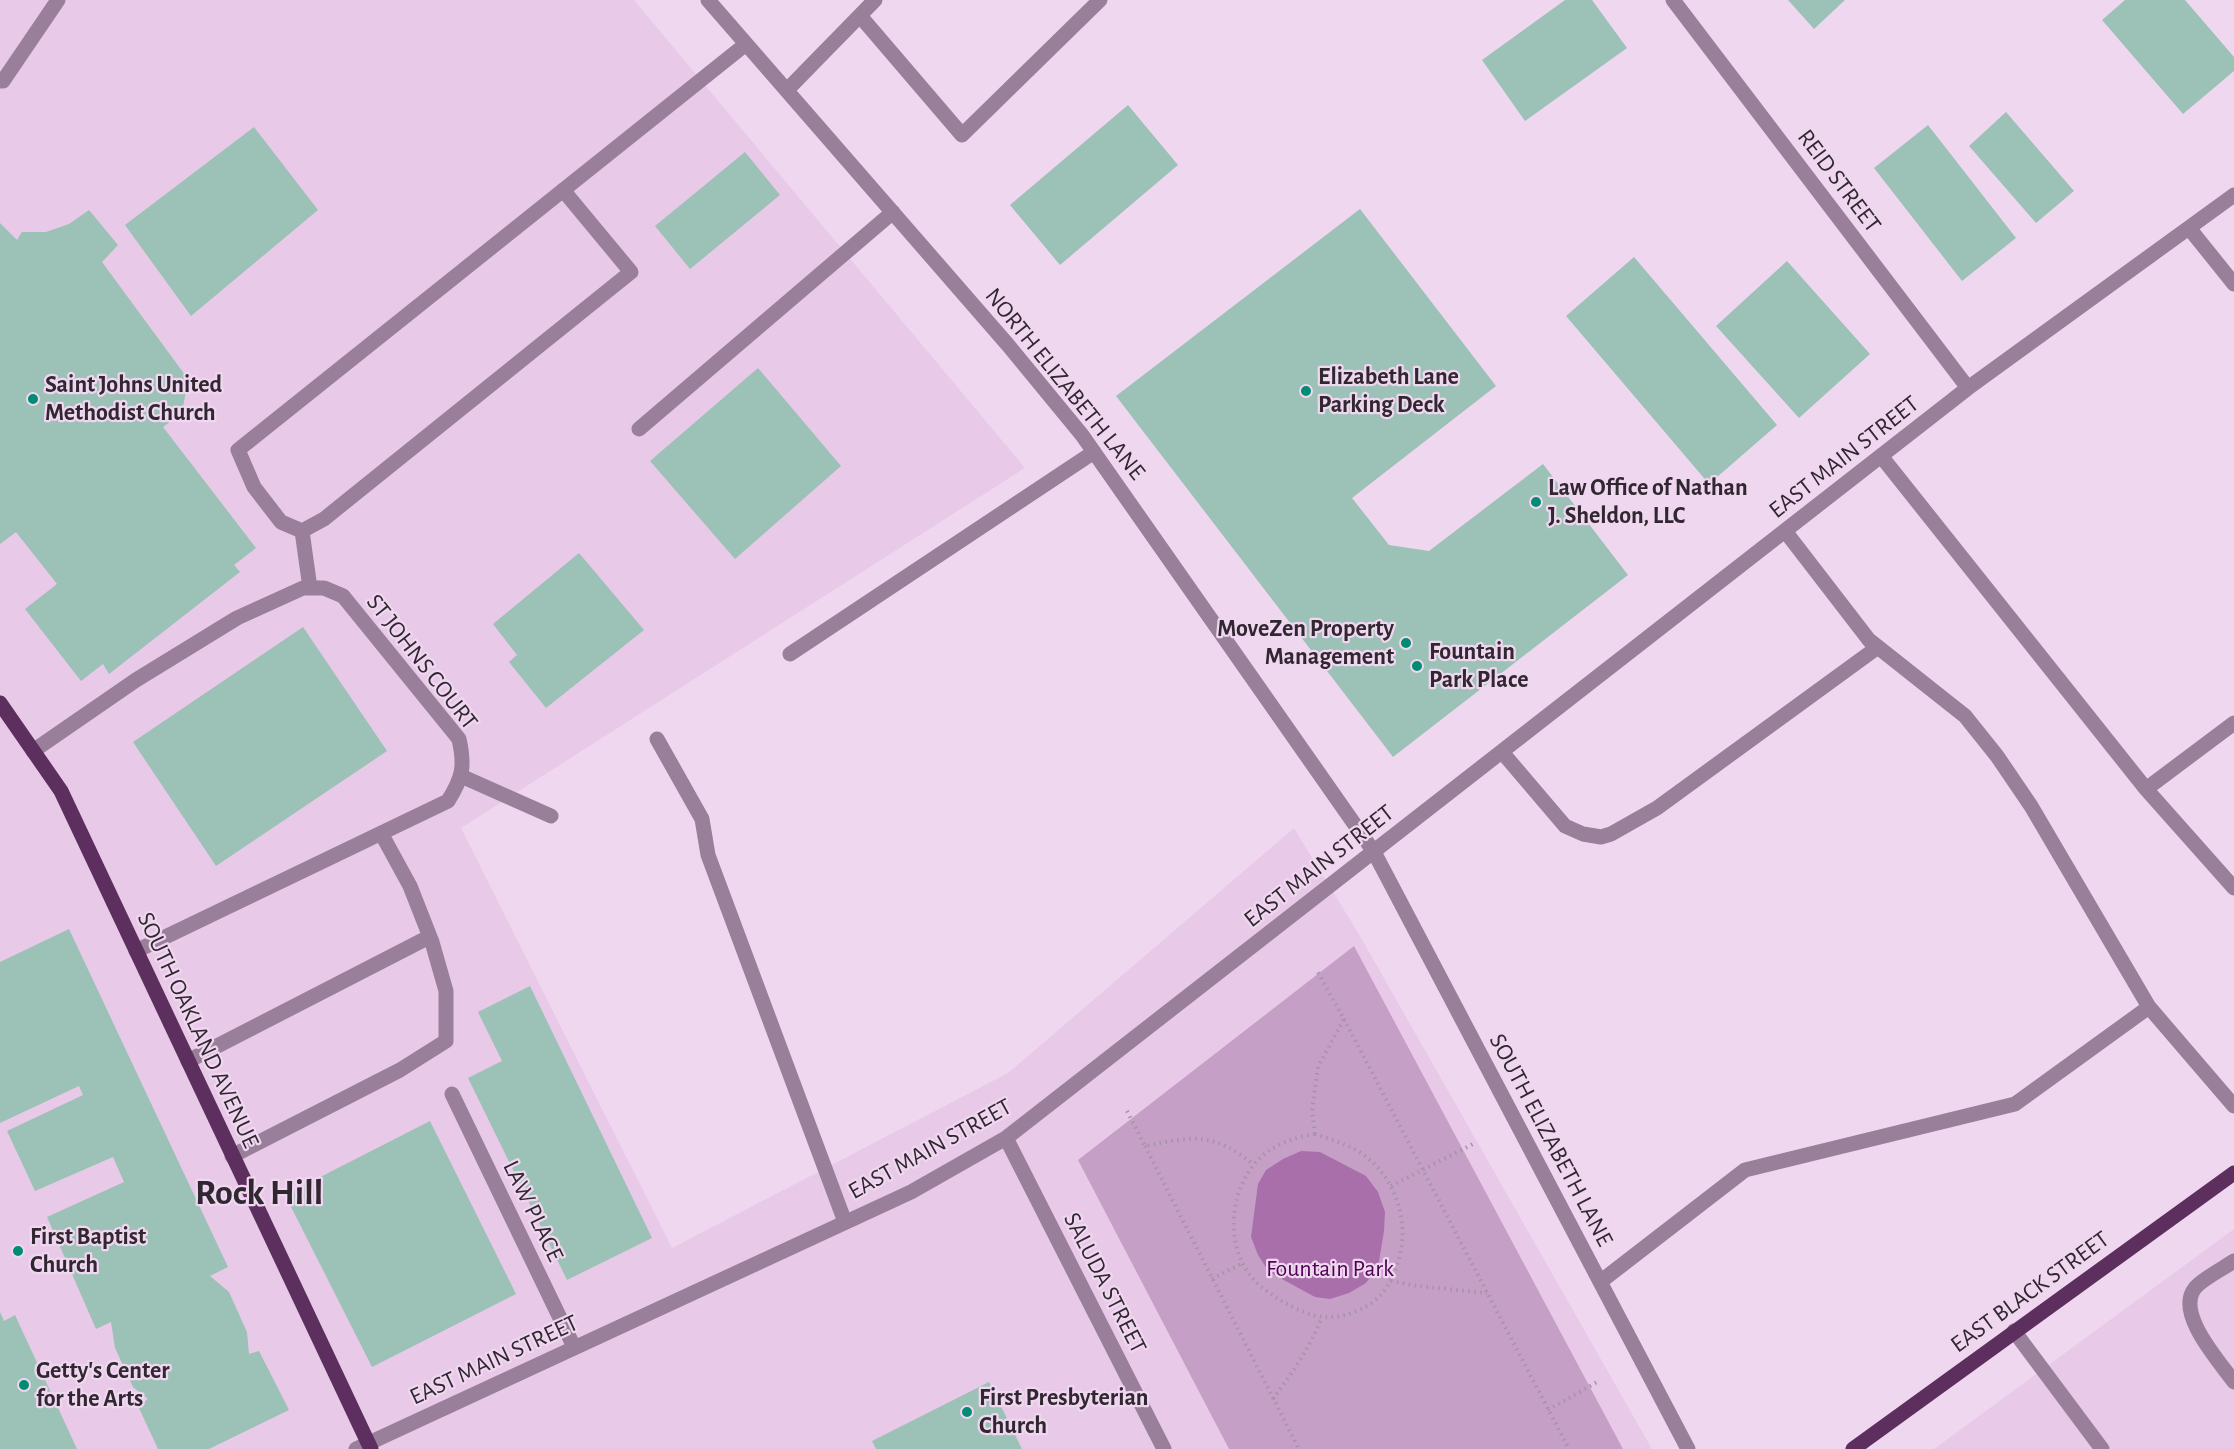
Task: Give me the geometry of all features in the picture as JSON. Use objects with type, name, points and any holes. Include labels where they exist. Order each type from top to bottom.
[{"type":"main road","name":"SOUTH OAKLAND AVENUE","points":[[0,703],[61,791],[365,1447]]},
{"type":"main road","name":"EAST BLACK STREET","points":[[1853,1449],[2014,1331],[2233,1177]]},
{"type":"street","points":[[0,81],[3,81],[58,0]]},
{"type":"street","name":"NORTH ELIZABETH LANE","points":[[708,0],[1008,345],[1094,452],[1374,852]]},
{"type":"street","points":[[787,90],[861,17],[875,0]]},
{"type":"street","points":[[861,17],[962,135],[1100,0]]},
{"type":"street","name":"REID STREET","points":[[1673,0],[1968,388]]},
{"type":"street","points":[[302,531],[281,522],[254,487],[238,450],[746,44]]},
{"type":"street","points":[[302,531],[324,519],[632,272],[563,190]]},
{"type":"street","name":"EAST MAIN STREET","points":[[365,1447],[574,1347],[911,1191],[1006,1138],[1968,388],[2234,195]]},
{"type":"street","points":[[639,429],[892,212]]},
{"type":"street","points":[[2189,228],[2234,284]]},
{"type":"street","points":[[790,654],[1094,452]]},
{"type":"street","points":[[1881,456],[2146,789],[2228,870],[2234,888]]},
{"type":"street","points":[[33,751],[136,680],[237,618],[303,588],[310,588],[302,531]]},
{"type":"street","points":[[1785,531],[1869,640],[1965,716],[1997,756],[2031,806],[2149,1007],[2234,1106]]},
{"type":"street","name":"ST JOHNS COURT","points":[[310,588],[324,588],[342,596],[459,739],[464,762],[461,776]]},
{"type":"street","points":[[1502,752],[1565,826],[1583,834],[1601,837],[1611,834],[1657,808],[1878,647]]},
{"type":"street","points":[[2146,789],[2234,723]]},
{"type":"street","points":[[657,739],[702,819],[708,855],[845,1222]]},
{"type":"street","points":[[136,951],[448,801],[461,776],[550,816]]},
{"type":"street","points":[[232,1156],[400,1070],[446,1041],[446,991],[410,886],[381,833]]},
{"type":"street","name":"SOUTH ELIZABETH LANE","points":[[1374,852],[1688,1449]]},
{"type":"street","points":[[188,1061],[429,937]]},
{"type":"street","points":[[1600,1282],[1745,1170],[2015,1104],[2149,1007]]},
{"type":"street","name":"LAW PLACE","points":[[452,1094],[574,1347]]},
{"type":"street","name":"SALUDA STREET","points":[[1006,1138],[1164,1449]]},
{"type":"street","points":[[2234,1261],[2195,1287],[2190,1301],[2192,1322],[2234,1382]]},
{"type":"street","points":[[2014,1331],[2102,1449]]},
{"type":"path","points":[[1316,969],[1569,1449]]},
{"type":"path","points":[[1315,1134],[1312,1111],[1318,1067],[1344,1019]]},
{"type":"path","points":[[1127,1111],[1299,1449]]},
{"type":"path","points":[[1315,1134],[1341,1143],[1364,1155],[1382,1171],[1391,1186],[1401,1219],[1403,1246],[1391,1281],[1382,1294],[1365,1306],[1344,1315],[1322,1317],[1290,1306],[1270,1293],[1250,1275],[1243,1263],[1233,1234],[1234,1207],[1242,1181],[1259,1159],[1280,1144],[1315,1134]]},
{"type":"path","points":[[1145,1146],[1182,1139],[1216,1141],[1238,1152],[1254,1166]]},
{"type":"path","points":[[1391,1186],[1475,1143]]},
{"type":"path","points":[[1212,1279],[1243,1263]]},
{"type":"path","points":[[1391,1281],[1487,1293]]},
{"type":"path","points":[[1273,1399],[1298,1366],[1314,1338],[1322,1317]]},
{"type":"path","points":[[1548,1410],[1599,1381]]},
{"type":"shaded area","points":[[0,0],[634,0],[1025,468],[461,828],[672,1248],[1008,1073],[1294,828],[1360,936],[1652,1449],[0,1449]]},
{"type":"shaded area","points":[[1301,1151],[1320,1152],[1366,1176],[1378,1192],[1385,1212],[1378,1267],[1366,1283],[1349,1293],[1330,1299],[1315,1297],[1269,1272],[1258,1255],[1251,1237],[1258,1184],[1266,1170]]},
{"type":"shaded area","points":[[2234,1229],[2234,1449],[1934,1449]]},
{"type":"green space","name":"Fountain Park","points":[[1354,946],[1623,1449],[1229,1449],[1078,1160]]},
{"type":"building","points":[[1565,0],[1592,0],[1627,48],[1525,121],[1482,60]]},
{"type":"building","points":[[1788,0],[1845,0],[1814,29]]},
{"type":"building","points":[[2125,0],[2185,0],[2234,57],[2234,71],[2183,114],[2102,20]]},
{"type":"building","points":[[1128,105],[1178,165],[1060,265],[1010,205]]},
{"type":"building","points":[[2006,112],[2074,191],[2036,223],[1969,146]]},
{"type":"building","points":[[1928,125],[2016,238],[1962,281],[1874,168]]},
{"type":"building","points":[[254,127],[318,210],[191,316],[125,225]]},
{"type":"building","points":[[745,152],[780,195],[690,269],[655,226]]},
{"type":"building","points":[[1360,209],[1496,386],[1352,498],[1389,545],[1429,551],[1543,464],[1628,575],[1393,757],[1116,396]]},
{"type":"building","points":[[89,210],[118,245],[102,262],[188,379],[182,413],[163,427],[256,548],[234,565],[240,572],[109,674],[103,664],[81,681],[25,609],[57,584],[16,532],[0,544],[0,223],[17,240],[22,232],[46,232],[69,224]]},
{"type":"building","points":[[1634,257],[1777,425],[1709,484],[1566,316]]},
{"type":"building","points":[[1787,261],[1870,354],[1799,418],[1716,326]]},
{"type":"building","points":[[758,368],[841,466],[735,559],[650,461]]},
{"type":"building","points":[[579,553],[644,630],[546,708],[509,662],[517,655],[493,624]]},
{"type":"building","points":[[303,627],[387,751],[216,866],[133,742]]},
{"type":"building","points":[[69,929],[228,1267],[210,1276],[229,1292],[247,1332],[249,1354],[259,1351],[289,1410],[209,1449],[158,1449],[138,1406],[148,1399],[133,1387],[115,1348],[111,1322],[96,1329],[47,1217],[124,1182],[113,1157],[35,1191],[7,1131],[83,1095],[79,1086],[0,1123],[0,962]]},
{"type":"building","points":[[530,986],[652,1238],[567,1280],[468,1078],[502,1061],[478,1012]]},
{"type":"building","points":[[430,1121],[516,1294],[372,1367],[285,1195]]},
{"type":"building","name":"Getty's Center for the Arts","points":[[0,1312],[4,1321],[15,1315],[77,1449],[0,1449]]},
{"type":"building","name":"First Presbyterian Church","points":[[989,1382],[1022,1449],[876,1449],[872,1441]]},
{"type":"place","name":"Elizabeth Lane Parking Deck","points":[[1306,391]]},
{"type":"place","name":"Saint Johns United Methodist Church","points":[[33,399]]},
{"type":"place","name":"Law Office of Nathan J. Sheldon, LLC","points":[[1536,502]]},
{"type":"place","name":"MoveZen Property Management","points":[[1406,643]]},
{"type":"place","name":"Fountain Park Place","points":[[1417,666]]},
{"type":"place","name":"First Baptist Church","points":[[18,1251]]},
{"type":"place","name":"Getty's Center for the Arts","points":[[24,1385]]},
{"type":"place","name":"First Presbyterian Church","points":[[967,1412]]},
{"type":"district","name":"Rock Hill","points":[[259,1193]]}]
